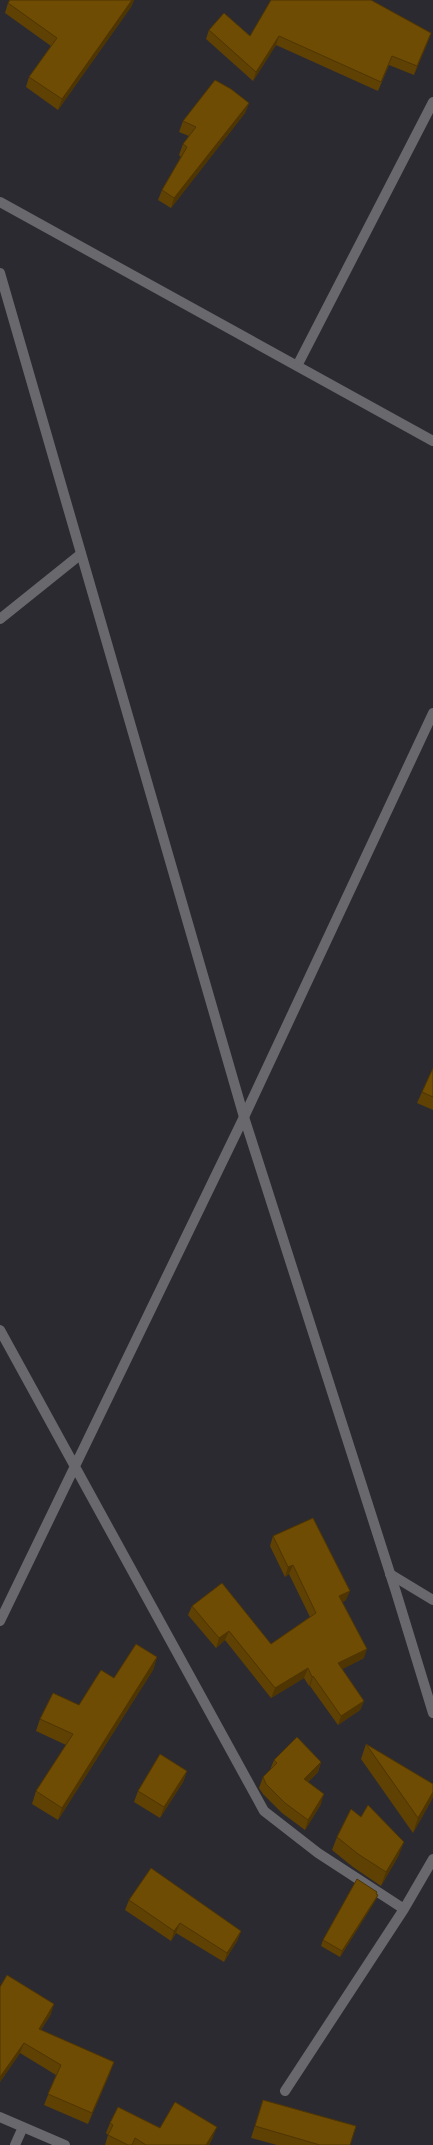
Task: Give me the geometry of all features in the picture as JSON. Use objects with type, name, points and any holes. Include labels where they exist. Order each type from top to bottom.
[{"type":"street","points":[[297,366],[433,102]]},
{"type":"street","points":[[0,202],[433,441]]},
{"type":"street","points":[[0,272],[244,1117],[433,1713]]},
{"type":"street","points":[[0,619],[81,554]]},
{"type":"street","points":[[0,1621],[244,1117],[433,713]]},
{"type":"street","points":[[0,1330],[264,1811],[318,1853],[404,1909]]},
{"type":"street","points":[[390,1574],[433,1600]]},
{"type":"street","points":[[285,2092],[404,1909],[433,1860]]},
{"type":"street","points":[[0,2117],[65,2145]]},
{"type":"street","points":[[15,2145],[22,2127]]},
{"type":"building","points":[[10,0],[132,0],[62,99],[29,77],[57,38],[8,3]]},
{"type":"building","points":[[271,0],[371,0],[431,33],[417,66],[392,56],[381,82],[279,36],[256,72],[209,30],[224,13],[250,36]]},
{"type":"building","points":[[215,80],[231,89],[249,103],[174,198],[162,190],[187,147],[183,144],[196,127],[183,121]]},
{"type":"building","points":[[433,1068],[433,1097],[422,1092]]},
{"type":"building","points":[[313,1518],[350,1591],[339,1596],[367,1649],[338,1663],[364,1701],[341,1716],[312,1677],[308,1668],[275,1688],[229,1631],[219,1638],[192,1606],[222,1583],[271,1644],[316,1613],[293,1565],[288,1567],[273,1536]]},
{"type":"building","points":[[136,1644],[157,1657],[62,1808],[36,1791],[73,1734],[40,1719],[53,1693],[79,1705],[101,1670],[114,1678]]},
{"type":"building","points":[[297,1737],[321,1762],[304,1779],[324,1794],[308,1820],[285,1803],[266,1784],[263,1777],[277,1763],[274,1760]]},
{"type":"building","points":[[366,1744],[433,1784],[433,1792],[418,1818]]},
{"type":"building","points":[[160,1754],[187,1771],[164,1807],[138,1791]]},
{"type":"building","points":[[368,1805],[404,1842],[386,1872],[358,1854],[337,1837],[351,1809],[361,1817]]},
{"type":"building","points":[[151,1868],[241,1931],[227,1953],[180,1923],[174,1931],[129,1900]]},
{"type":"building","points":[[357,1879],[377,1892],[376,1894],[378,1895],[342,1951],[323,1940]]},
{"type":"building","points":[[7,1975],[54,2004],[39,2029],[114,2062],[92,2113],[48,2094],[61,2065],[24,2043],[0,2077],[0,1987]]},
{"type":"building","points":[[263,2100],[356,2126],[350,2145],[320,2145],[255,2126]]},
{"type":"building","points":[[175,2102],[217,2127],[206,2145],[146,2145],[135,2138],[132,2145],[128,2145],[108,2135],[113,2125],[110,2123],[118,2107],[160,2128]]}]
